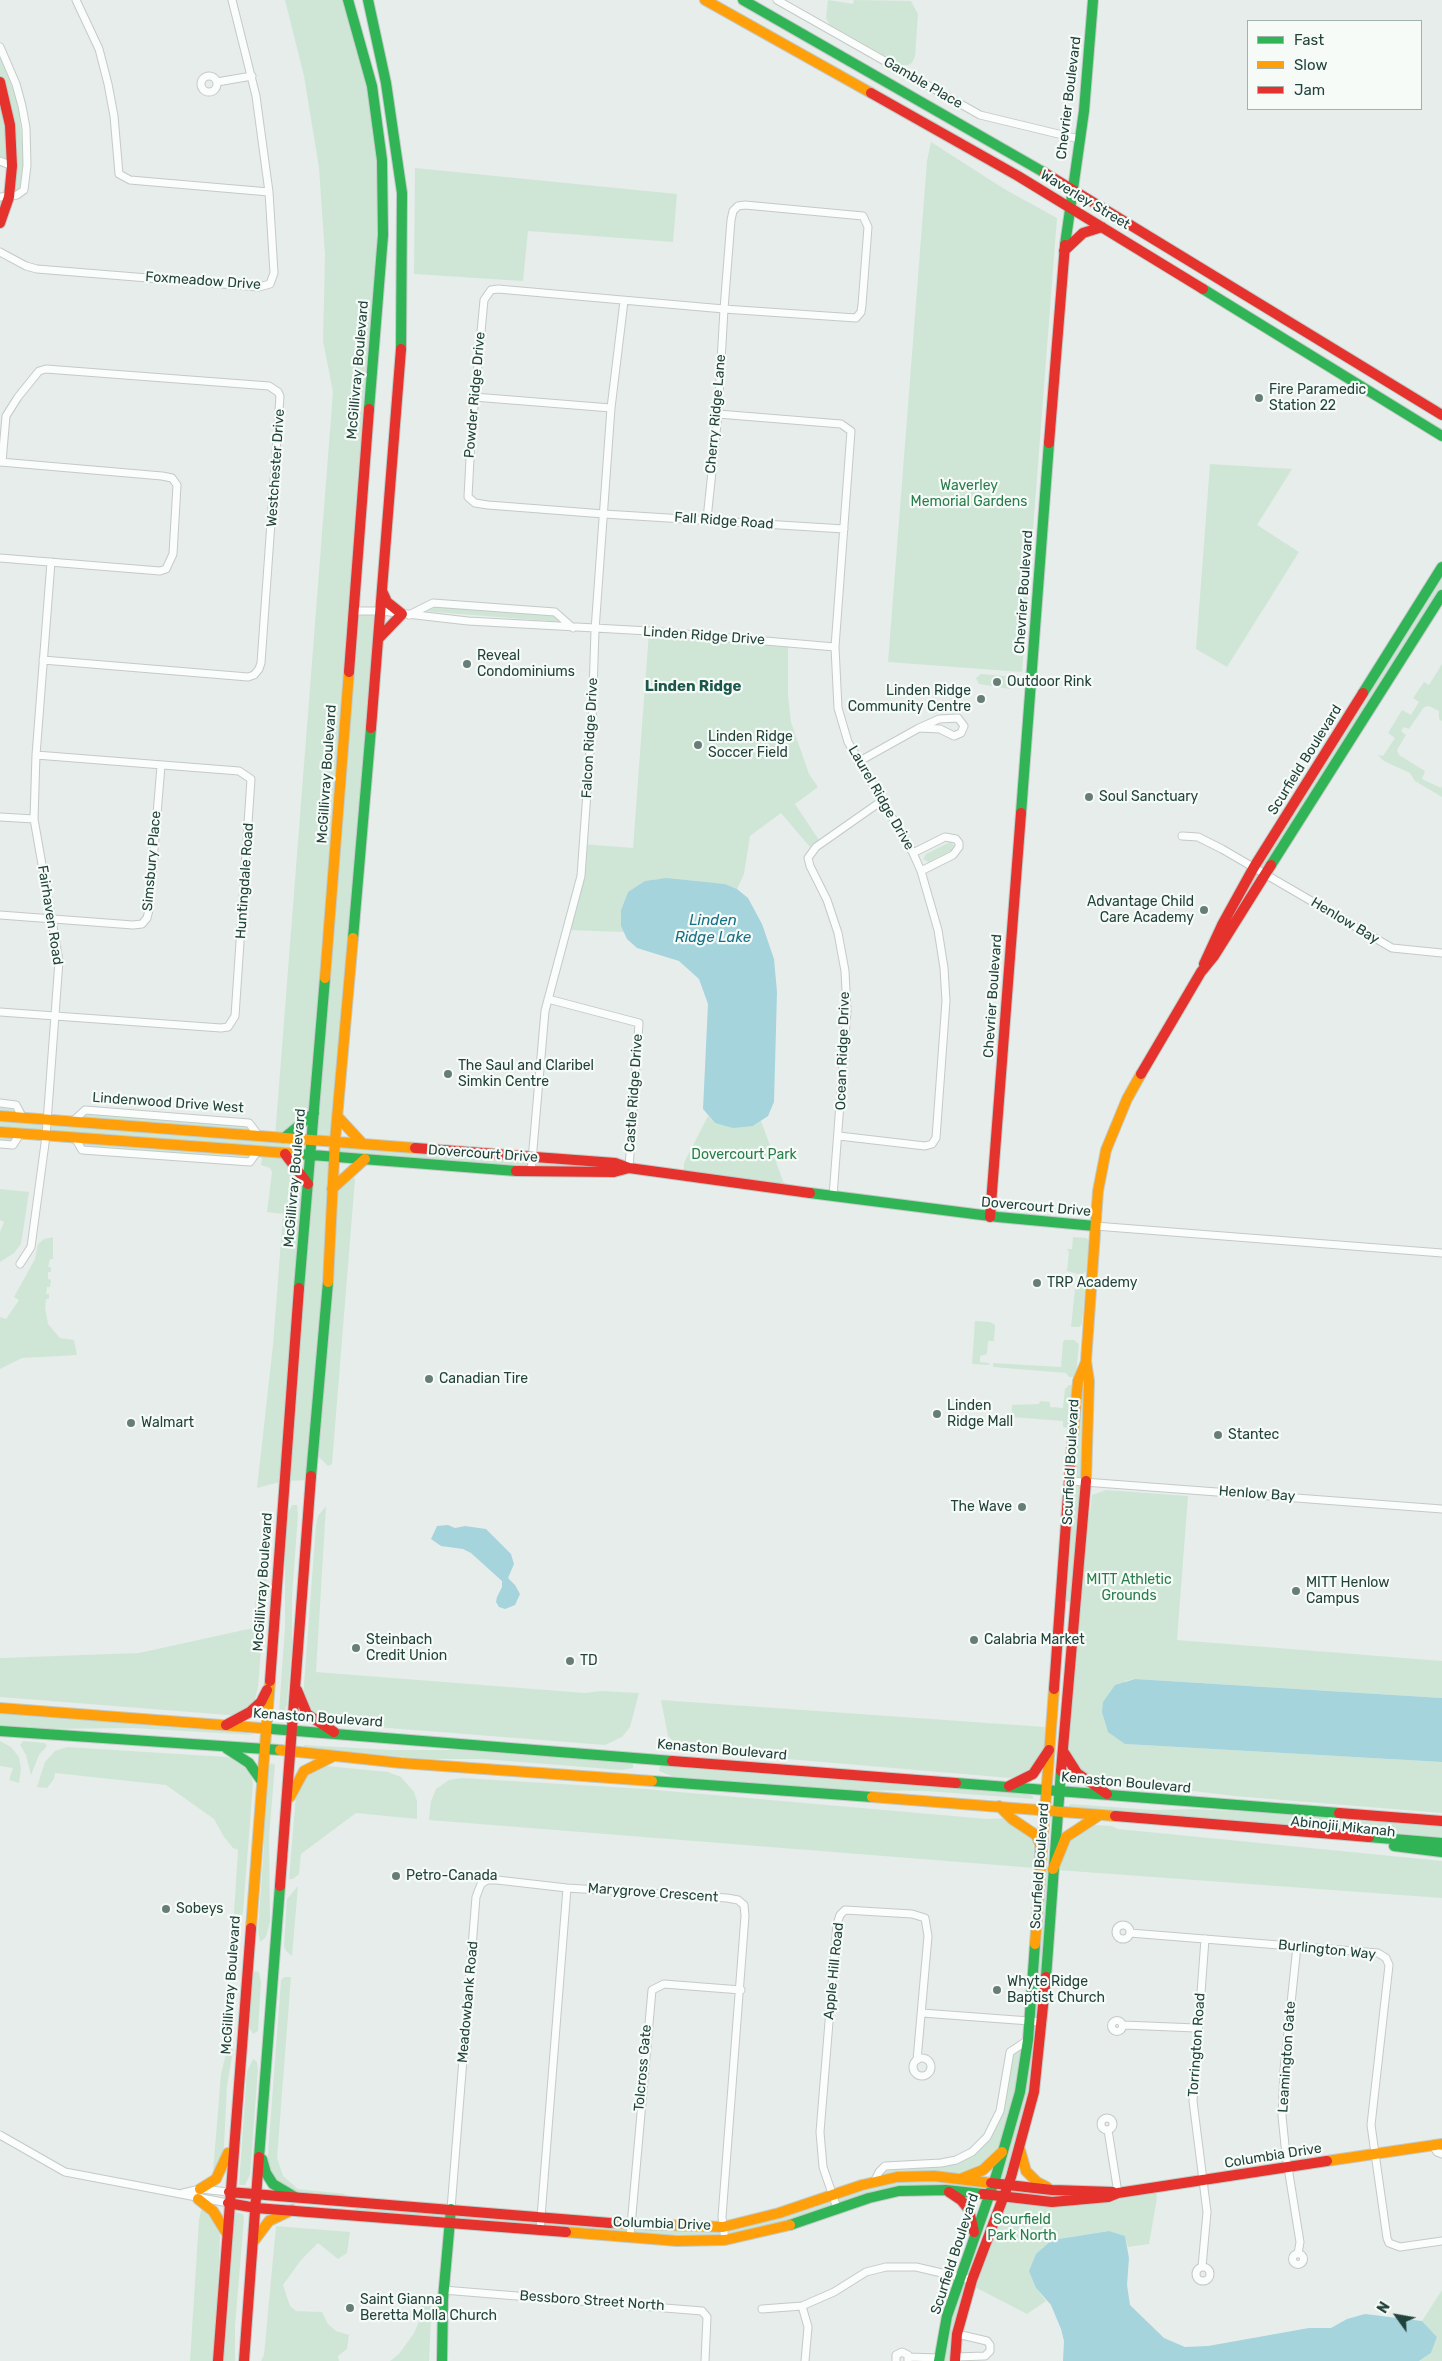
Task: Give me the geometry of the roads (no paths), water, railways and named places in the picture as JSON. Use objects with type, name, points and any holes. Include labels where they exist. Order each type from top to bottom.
[{"type":"main road","name":"McGillivray Boulevard","points":[[218,2361],[233,2137],[270,1684],[291,1376],[313,1139],[381,262],[382,152],[372,86],[348,0]]},
{"type":"main road","points":[[244,2361],[310,1490],[327,1292],[335,1141],[383,591],[402,332],[402,193],[386,83],[368,0]]},
{"type":"main road","name":"Waverley Street","points":[[705,0],[916,117],[1069,206],[1442,436]]},
{"type":"main road","name":"Waverley Street","points":[[743,0],[1072,188],[1255,299],[1442,416]]},
{"type":"main road","name":"Chevrier Boulevard","points":[[990,1216],[1064,251],[1084,111],[1093,0]]},
{"type":"main road","points":[[0,82],[10,125],[12,166],[0,222]]},
{"type":"main road","points":[[1064,251],[1083,233],[1102,227]]},
{"type":"main road","name":"Scurfield Boulevard","points":[[955,2359],[957,2334],[972,2280],[1020,2150],[1034,2092],[1043,2022],[1053,1869],[1086,1482],[1089,1380],[1086,1361],[1095,1226],[1101,1171],[1110,1134],[1126,1099],[1201,972],[1222,924],[1254,868],[1442,567]]},
{"type":"main road","points":[[379,638],[406,614],[387,602],[383,591]]},
{"type":"main road","name":"Scurfield Boulevard","points":[[1201,972],[1214,956],[1266,875],[1442,595]]},
{"type":"main road","points":[[284,1138],[314,1113]]},
{"type":"main road","name":"Lindenwood Drive West","points":[[0,1116],[335,1141]]},
{"type":"main road","points":[[338,1117],[362,1143]]},
{"type":"main road","points":[[0,1132],[334,1157]]},
{"type":"main road","name":"Dovercourt Drive","points":[[335,1141],[615,1163],[630,1168],[833,1196],[990,1216],[1095,1226]]},
{"type":"main road","points":[[285,1154],[308,1184]]},
{"type":"main road","name":"Dovercourt Drive","points":[[334,1157],[531,1172],[614,1172],[630,1168]]},
{"type":"main road","points":[[332,1189],[365,1159]]},
{"type":"main road","name":"Scurfield Boulevard","points":[[939,2360],[947,2316],[993,2183],[1020,2092],[1028,2040],[1078,1381],[1086,1361]]},
{"type":"main road","points":[[226,1725],[250,1712],[261,1702],[270,1684]]},
{"type":"main road","points":[[296,1687],[307,1714],[336,1733]]},
{"type":"main road","name":"Kenaston Boulevard","points":[[0,1708],[1442,1821]]},
{"type":"main road","points":[[0,1732],[264,1749],[333,1756],[999,1806],[1098,1816],[1442,1843]]},
{"type":"main road","points":[[222,1746],[249,1763],[261,1780]]},
{"type":"main road","points":[[1006,1787],[1033,1774],[1041,1765],[1049,1750]]},
{"type":"main road","points":[[1063,1751],[1078,1773],[1109,1795]]},
{"type":"main road","points":[[286,1806],[299,1777],[304,1771],[333,1756]]},
{"type":"main road","points":[[999,1806],[1012,1819],[1036,1835],[1040,1844],[1040,1868]]},
{"type":"main road","points":[[1053,1869],[1066,1837],[1098,1816]]},
{"type":"main road","name":"Abinojii Mikanah","points":[[1242,1827],[1260,1833],[1442,1852]]},
{"type":"main road","points":[[226,2233],[213,2211],[199,2194],[221,2172],[233,2137]]},
{"type":"main road","name":"Columbia Drive","points":[[229,2192],[541,2216],[631,2225],[723,2228],[779,2213],[874,2182],[916,2176],[1052,2190],[1118,2193],[1437,2145]]},
{"type":"main road","points":[[958,2179],[983,2170],[1004,2149]]},
{"type":"main road","points":[[260,2150],[266,2173],[273,2184],[295,2197]]},
{"type":"main road","points":[[1020,2150],[1026,2171],[1037,2182],[1052,2190]]},
{"type":"main road","points":[[946,2190],[960,2200],[969,2210],[974,2235]]},
{"type":"main road","name":"Columbia Drive","points":[[228,2203],[256,2208],[677,2241],[725,2240],[781,2228],[837,2208],[899,2191],[946,2190],[1052,2202],[1108,2197],[1118,2193]]},
{"type":"main road","points":[[442,2361],[444,2290],[451,2209]]},
{"type":"main road","points":[[252,2245],[269,2221],[292,2210]]},
{"type":"street","points":[[76,0],[99,49],[108,84],[114,116],[119,174],[130,180],[269,192]]},
{"type":"street","name":"Foxmeadow Drive","points":[[0,252],[26,266],[37,269],[265,287],[270,284],[274,273],[269,192],[252,76],[232,0]]},
{"type":"street","name":"Gamble Place","points":[[777,0],[980,115],[1079,138]]},
{"type":"street","points":[[0,47],[16,84],[26,128],[26,186],[17,195],[4,197]]},
{"type":"street","points":[[217,82],[252,76]]},
{"type":"street","points":[[0,161],[12,166]]},
{"type":"street","name":"Cherry Ridge Lane","points":[[707,519],[718,414],[724,309],[733,211],[738,206],[745,205],[857,214],[867,221],[862,305],[861,312],[856,318],[724,309]]},
{"type":"street","name":"Powder Ridge Drive","points":[[604,514],[475,503],[468,496],[467,488],[474,398],[484,300],[486,294],[491,290],[498,289],[624,301]]},
{"type":"street","points":[[624,301],[724,309]]},
{"type":"street","name":"Falcon Ridge Drive","points":[[531,1172],[545,1011],[581,876],[592,723],[595,630],[611,408],[624,301]]},
{"type":"street","name":"Westchester Drive","points":[[1,462],[6,416],[18,397],[39,371],[56,370],[269,386],[280,396],[261,663],[254,675],[43,660]]},
{"type":"street","points":[[474,398],[611,408]]},
{"type":"street","name":"Laurel Ridge Drive","points":[[718,414],[847,426],[851,431],[836,647],[838,708],[848,742],[858,762],[883,800],[913,853],[921,871],[938,930],[945,983],[936,1138],[932,1144],[925,1146],[839,1136]]},
{"type":"street","points":[[0,558],[160,571],[166,569],[173,554],[177,485],[172,478],[162,476],[1,462]]},
{"type":"street","name":"Fall Ridge Road","points":[[604,514],[844,529]]},
{"type":"street","name":"Fairhaven Road","points":[[20,1264],[31,1247],[46,1136],[59,961],[34,819],[36,755],[51,562]]},
{"type":"street","points":[[406,614],[433,603],[556,612],[573,628]]},
{"type":"street","name":"Linden Ridge Drive","points":[[353,611],[381,611],[595,630],[649,631],[836,647]]},
{"type":"street","points":[[858,762],[919,728],[939,719],[953,717],[961,720],[964,726],[961,733],[954,736],[940,729],[919,728]]},
{"type":"street","name":"Huntingdale Road","points":[[36,755],[239,771],[251,779],[252,786],[233,1022],[228,1028],[56,1016]]},
{"type":"street","name":"Simsbury Place","points":[[52,918],[133,925],[142,924],[147,918],[161,766]]},
{"type":"street","name":"Ocean Ridge Drive","points":[[833,1196],[847,1011],[845,971],[835,924],[808,858],[810,852],[816,847],[883,800]]},
{"type":"street","points":[[0,817],[34,819]]},
{"type":"street","name":"Henlow Bay","points":[[1182,836],[1203,839],[1392,948],[1442,953]]},
{"type":"street","points":[[913,853],[945,837],[956,839],[959,843],[960,847],[954,855],[921,871]]},
{"type":"street","points":[[0,914],[52,918]]},
{"type":"street","name":"Castle Ridge Drive","points":[[548,999],[639,1023],[630,1168]]},
{"type":"street","points":[[0,1012],[56,1016]]},
{"type":"street","points":[[0,1103],[16,1105],[23,1118]]},
{"type":"street","points":[[0,1144],[13,1145],[20,1134]]},
{"type":"street","name":"Dovercourt Drive","points":[[1095,1226],[1442,1253]]},
{"type":"street","name":"Henlow Bay","points":[[1071,1481],[1442,1508]]},
{"type":"street","name":"Meadowbank Road","points":[[451,2209],[477,1890],[487,1880],[567,1888]]},
{"type":"street","points":[[540,2230],[567,1888]]},
{"type":"street","name":"Marygrove Crescent","points":[[567,1888],[738,1900],[744,1905],[741,1990],[723,2228],[725,2240]]},
{"type":"street","name":"Apple Hill Road","points":[[837,2208],[823,2167],[820,2132],[840,1914],[845,1910],[912,1914],[925,1918],[928,1936],[917,2060]]},
{"type":"street","name":"Burlington Way","points":[[1130,1933],[1378,1953],[1386,1958],[1389,1965],[1371,2125],[1389,2244],[1400,2247],[1442,2241]]},
{"type":"street","name":"Torrington Road","points":[[1202,2266],[1208,2212],[1192,2101],[1196,2028],[1205,1938]]},
{"type":"street","name":"Leamington Gate","points":[[1297,1946],[1282,2116],[1300,2242],[1298,2254]]},
{"type":"street","name":"Tolcross Gate","points":[[630,2237],[652,1990],[664,1984],[741,1990]]},
{"type":"street","points":[[922,2013],[1043,2022]]},
{"type":"street","points":[[1123,2025],[1196,2028]]},
{"type":"street","name":"Columbia Drive","points":[[874,2182],[879,2172],[886,2166],[941,2163],[956,2160],[972,2152],[987,2137],[1000,2111],[1010,2052],[1028,2040]]},
{"type":"street","points":[[1108,2130],[1118,2193]]},
{"type":"street","points":[[0,2134],[65,2172],[183,2193],[229,2192]]},
{"type":"street","name":"Columbia Drive","points":[[1437,2145],[1437,2152],[1442,2154]]},
{"type":"street","points":[[199,2194],[228,2203]]},
{"type":"street","points":[[762,2309],[802,2306],[834,2292],[866,2272],[886,2267],[916,2267],[972,2280]]},
{"type":"street","name":"Bessboro Street North","points":[[444,2290],[702,2311],[707,2317],[704,2361]]},
{"type":"street","points":[[802,2306],[808,2328],[805,2361]]},
{"type":"street","points":[[955,2359],[986,2356],[990,2352],[990,2345],[987,2341],[957,2334]]},
{"type":"street","points":[[896,2361],[896,2355],[899,2352],[906,2353],[908,2359],[939,2360]]},
{"type":"water","name":"Linden Ridge Lake","points":[[666,878],[725,884],[737,889],[748,898],[762,924],[774,959],[777,992],[774,1102],[768,1116],[753,1126],[733,1128],[715,1123],[703,1109],[708,1004],[699,979],[679,961],[637,948],[627,939],[621,926],[621,910],[628,892],[645,881]]},
{"type":"water","points":[[448,1525],[455,1528],[465,1526],[486,1529],[511,1554],[514,1564],[508,1578],[520,1594],[515,1605],[505,1609],[499,1607],[496,1602],[502,1587],[502,1581],[471,1553],[463,1549],[441,1546],[431,1539],[437,1526]]},
{"type":"water","points":[[1135,1679],[1442,1698],[1442,1762],[1125,1744],[1108,1732],[1102,1712],[1103,1702],[1115,1685]]},
{"type":"water","points":[[1109,2231],[1125,2236],[1129,2258],[1127,2285],[1130,2305],[1164,2338],[1185,2347],[1208,2346],[1309,2328],[1331,2328],[1347,2319],[1365,2314],[1422,2321],[1437,2337],[1431,2353],[1419,2361],[1063,2361],[1064,2341],[1061,2329],[1051,2305],[1036,2288],[1029,2271],[1036,2254],[1052,2240]]},
{"type":"place","name":"Fire Paramedic Station 22","points":[[1259,398]]},
{"type":"place","name":"Reveal Condominiums","points":[[467,664]]},
{"type":"place","name":"Outdoor Rink","points":[[997,682]]},
{"type":"place","name":"Linden Ridge Community Centre","points":[[981,699]]},
{"type":"place","name":"Linden Ridge Soccer Field","points":[[698,745]]},
{"type":"place","name":"Soul Sanctuary","points":[[1089,797]]},
{"type":"place","name":"Advantage Child Care Academy","points":[[1204,910]]},
{"type":"place","name":"The Saul and Claribel Simkin Centre","points":[[448,1074]]},
{"type":"place","name":"TRP Academy","points":[[1037,1283]]},
{"type":"place","name":"Canadian Tire","points":[[429,1379]]},
{"type":"place","name":"Linden Ridge Mall","points":[[937,1414]]},
{"type":"place","name":"Walmart","points":[[131,1423]]},
{"type":"place","name":"Stantec","points":[[1218,1435]]},
{"type":"place","name":"The Wave","points":[[1022,1507]]},
{"type":"place","name":"MITT Henlow Campus","points":[[1296,1591]]},
{"type":"place","name":"Calabria Market","points":[[974,1640]]},
{"type":"place","name":"Steinbach Credit Union","points":[[356,1648]]},
{"type":"place","name":"TD","points":[[570,1661]]},
{"type":"place","name":"Petro-Canada","points":[[396,1876]]},
{"type":"place","name":"Sobeys","points":[[166,1909]]},
{"type":"place","name":"Whyte Ridge Baptist Church","points":[[997,1990]]},
{"type":"place","name":"Saint Gianna Beretta Molla Church","points":[[350,2308]]},
{"type":"district","name":"Linden Ridge","points":[[693,687]]},
{"type":"park label","name":"Waverley Memorial Gardens","points":[[969,494]]},
{"type":"park label","name":"Dovercourt Park","points":[[744,1155]]},
{"type":"park label","name":"MITT Athletic Grounds","points":[[1129,1588]]},
{"type":"park label","name":"Scurfield Park North","points":[[1022,2228]]}]
